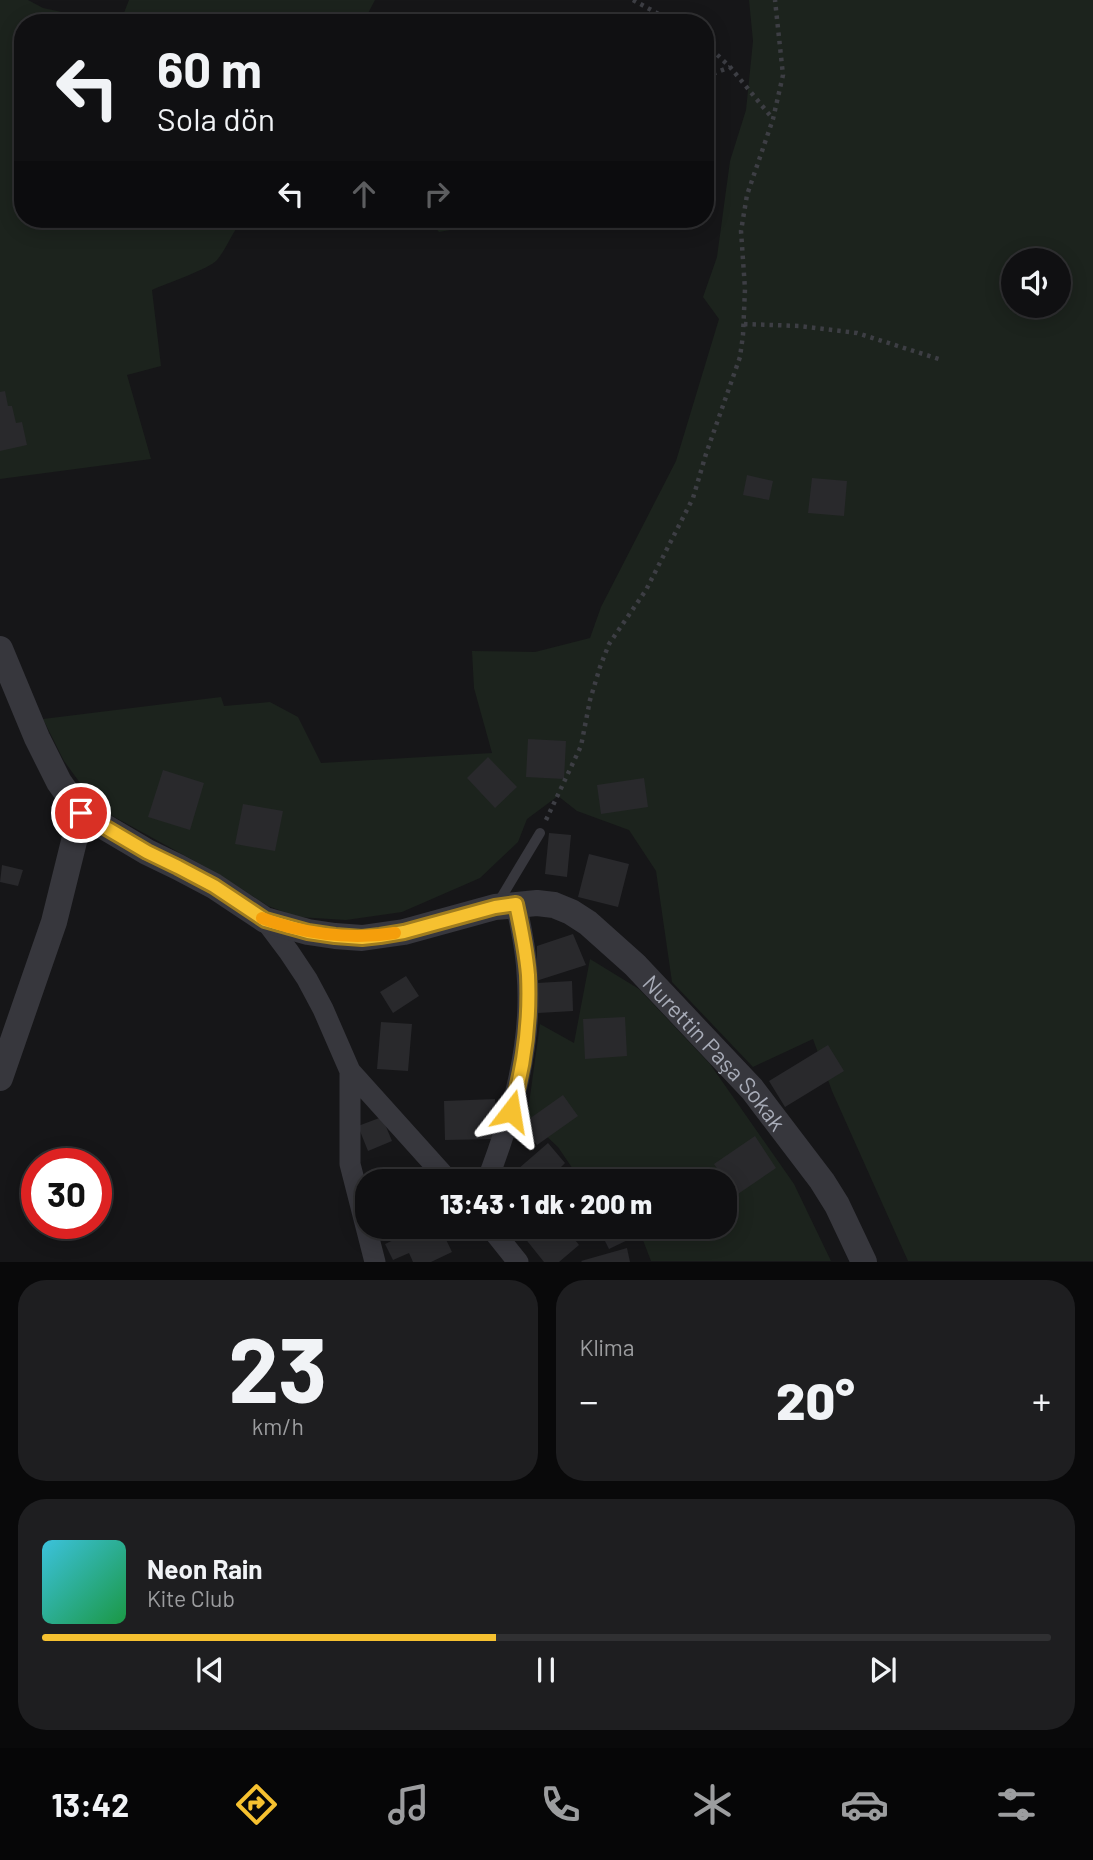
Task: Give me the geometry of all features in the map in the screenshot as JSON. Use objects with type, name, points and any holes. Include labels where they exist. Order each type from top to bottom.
[{"type":"street","points":[[0,649],[37,738],[59,782],[81,813],[54,922],[0,1078]]},
{"type":"street","name":"Nurettin Paşa Sokak","points":[[81,813],[147,852],[214,886],[265,920],[308,932],[362,938],[404,932],[505,906],[537,903],[554,905],[571,912],[608,939],[635,965],[752,1089],[822,1181],[837,1205],[864,1262]]},
{"type":"street","points":[[492,1169],[517,1090],[525,1041],[528,976],[525,951],[505,906]]},
{"type":"street","points":[[265,920],[307,979],[350,1071],[438,1169]]},
{"type":"street","points":[[350,1071],[350,1164],[375,1262]]},
{"type":"street","points":[[500,1239],[518,1262]]},
{"type":"lane","points":[[505,906],[540,833]]},
{"type":"path","points":[[633,0],[659,14]]},
{"type":"path","points":[[540,833],[581,746],[590,700],[609,644],[646,590],[693,498],[740,357],[745,289],[741,231],[747,195],[773,119],[783,75],[775,0]]},
{"type":"path","points":[[714,51],[730,66],[773,119]]},
{"type":"path","points":[[714,73],[730,66]]},
{"type":"path","points":[[744,324],[799,326],[857,333],[942,360]]},
{"type":"shaded area","points":[[0,0],[28,0],[43,8],[71,14],[14,14],[14,228],[237,228],[221,255],[212,264],[152,290],[161,366],[127,375],[151,459],[0,479]]},
{"type":"shaded area","points":[[129,0],[375,0],[368,14],[124,14]]},
{"type":"shaded area","points":[[749,0],[1093,0],[1093,1261],[908,1261],[832,1091],[813,1039],[753,1067],[672,982],[656,871],[629,830],[577,811],[558,796],[527,819],[518,842],[480,878],[402,912],[346,920],[298,917],[268,906],[220,875],[109,814],[83,787],[64,761],[43,719],[221,697],[224,706],[270,702],[298,717],[321,763],[492,753],[474,688],[472,651],[535,652],[590,638],[601,607],[676,461],[719,319],[703,297],[717,257],[730,161],[746,110],[753,41]]},
{"type":"shaded area","points":[[436,228],[461,228],[439,232]]},
{"type":"shaded area","points":[[590,959],[639,989],[710,1064],[794,1184],[831,1261],[651,1261],[643,1239],[737,1239],[737,1169],[573,1169],[558,1147],[527,1118],[540,1024],[574,1043]]},
{"type":"building","points":[[5,391],[16,423],[22,422],[27,445],[0,451],[0,392]]},
{"type":"building","points":[[747,475],[773,481],[769,500],[743,495]]},
{"type":"building","points":[[812,478],[847,481],[844,516],[808,513]]},
{"type":"building","points":[[528,739],[566,741],[564,779],[526,777]]},
{"type":"building","points":[[488,757],[517,787],[495,808],[467,778]]},
{"type":"building","points":[[163,770],[204,783],[190,830],[148,817]]},
{"type":"building","points":[[644,778],[648,807],[601,814],[597,785]]},
{"type":"building","points":[[243,804],[283,811],[275,851],[235,844]]},
{"type":"building","points":[[549,833],[571,835],[567,877],[545,874]]},
{"type":"building","points":[[589,854],[629,864],[618,907],[578,897]]},
{"type":"building","points":[[2,865],[23,870],[18,886],[0,882]]},
{"type":"building","points":[[573,934],[586,965],[536,981],[537,946]]},
{"type":"building","points":[[406,976],[419,996],[393,1013],[380,992]]},
{"type":"building","points":[[572,981],[573,1011],[538,1013],[537,983]]},
{"type":"building","points":[[625,1017],[627,1056],[585,1059],[583,1019]]},
{"type":"building","points":[[381,1022],[412,1024],[408,1071],[377,1069]]},
{"type":"building","points":[[828,1045],[844,1071],[785,1107],[769,1081]]},
{"type":"building","points":[[563,1095],[578,1116],[537,1145],[522,1124]]},
{"type":"building","points":[[495,1099],[496,1139],[445,1140],[444,1101]]},
{"type":"building","points":[[382,1117],[392,1141],[368,1151],[358,1126]]},
{"type":"building","points":[[755,1136],[776,1168],[737,1195],[737,1169],[717,1169],[714,1164]]},
{"type":"building","points":[[548,1143],[565,1163],[561,1169],[518,1169]]},
{"type":"building","points":[[396,1239],[446,1239],[452,1252],[431,1262],[413,1262],[409,1253],[393,1260],[385,1244]]},
{"type":"building","points":[[526,1239],[574,1239],[579,1245],[559,1262],[544,1262]]},
{"type":"building","points":[[604,1239],[630,1239],[609,1249]]},
{"type":"building","points":[[627,1248],[630,1262],[581,1261]]},
{"type":"slow traffic","points":[[262,918],[308,932],[335,936],[362,938],[395,933]]},
{"type":"route","points":[[81,813],[147,852],[214,886],[265,920],[308,932],[362,938],[380,936],[516,904],[525,951],[528,998],[525,1041],[511,1111]]}]
